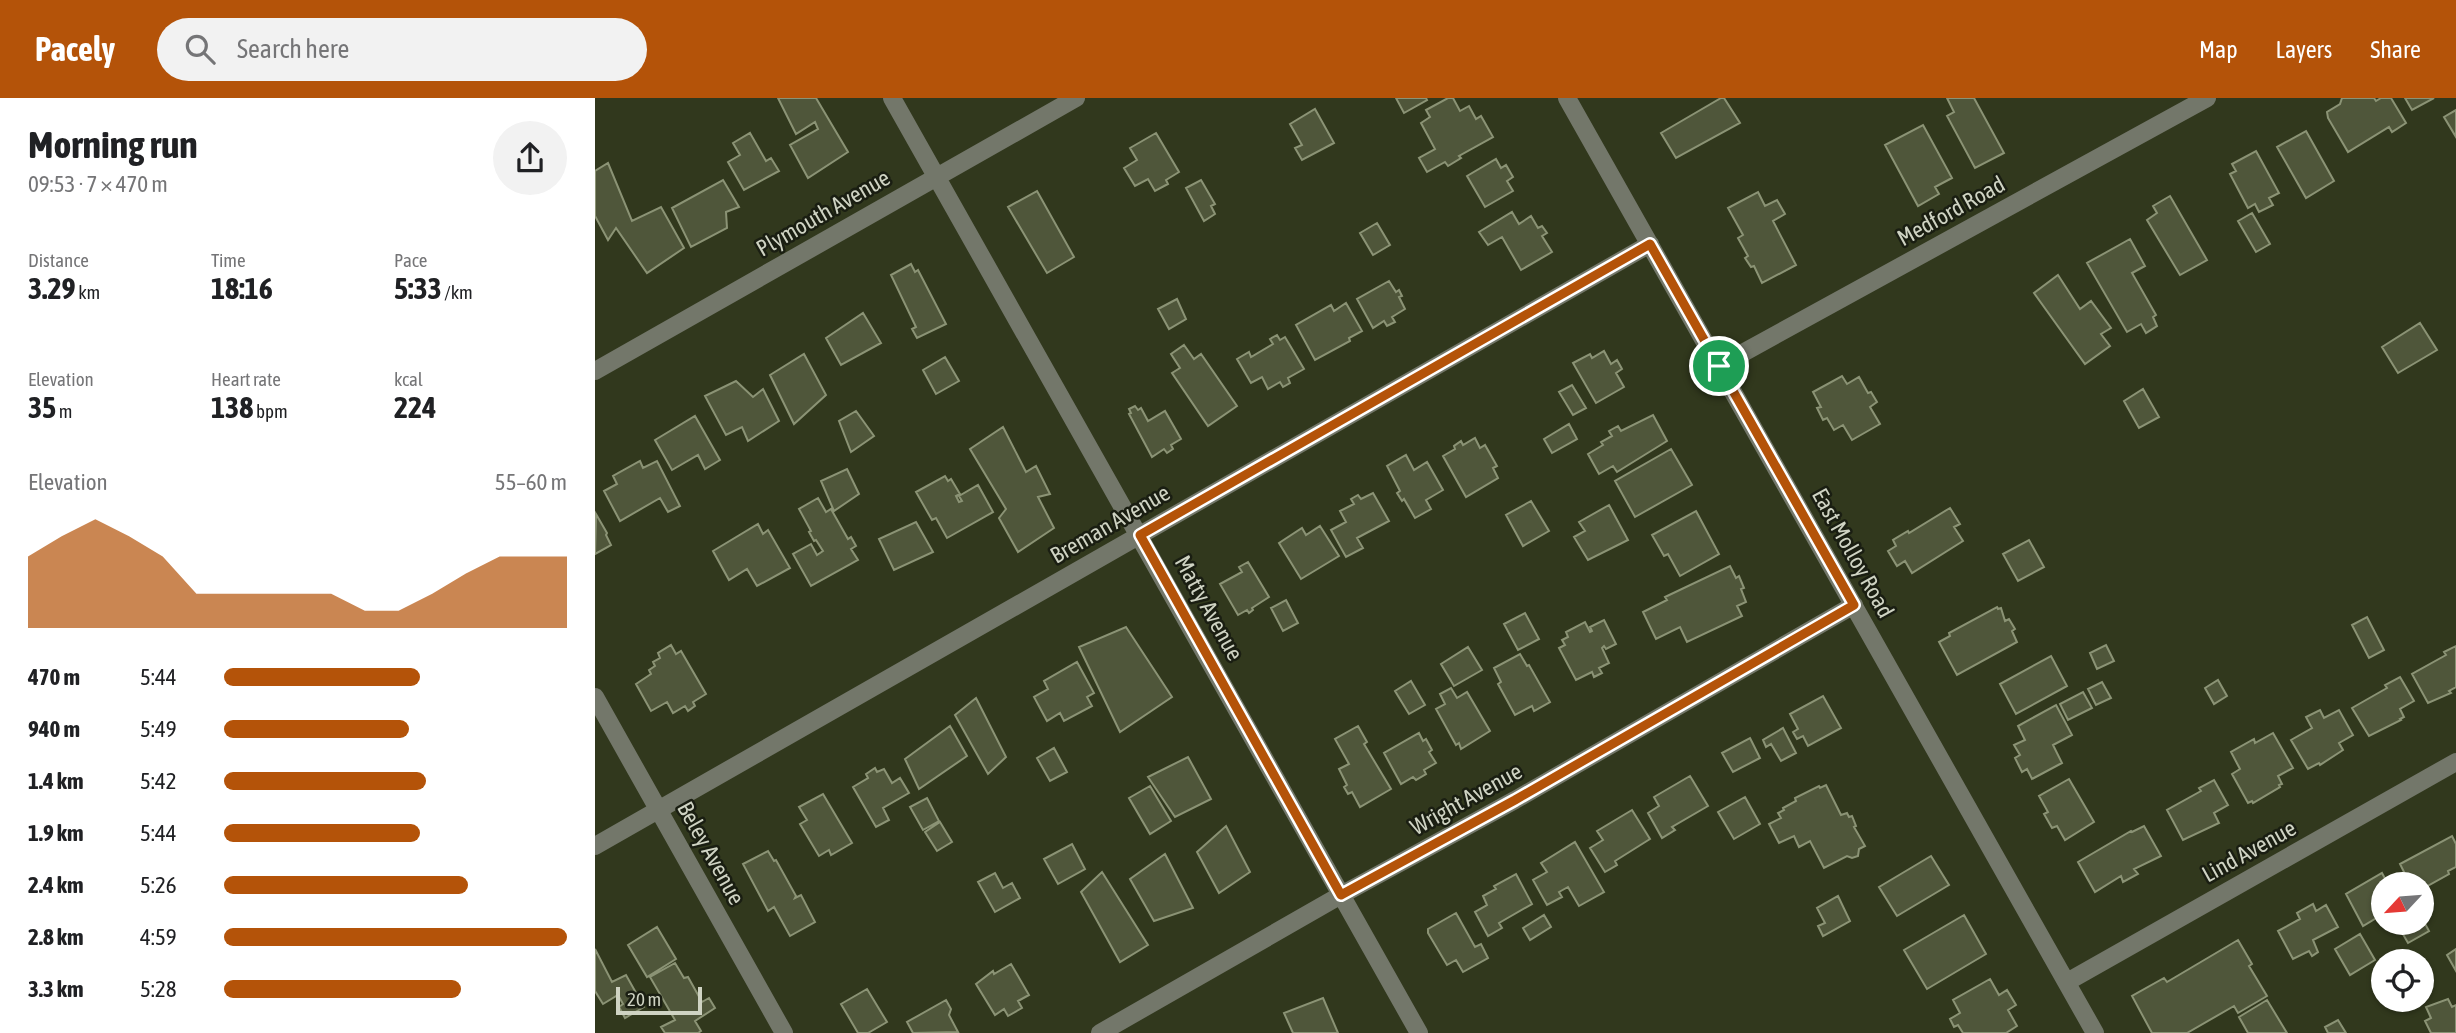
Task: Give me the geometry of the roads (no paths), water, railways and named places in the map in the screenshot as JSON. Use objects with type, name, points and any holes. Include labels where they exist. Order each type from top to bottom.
[{"type":"street","name":"Matty Avenue","points":[[892,98],[1419,1033]]},
{"type":"street","name":"Plymouth Avenue","points":[[595,371],[1076,98]]},
{"type":"street","name":"East Molloy Road","points":[[1567,98],[2095,1033]]},
{"type":"street","name":"Medford Road","points":[[1719,366],[2207,98]]},
{"type":"street","name":"Breman Avenue","points":[[595,846],[1650,244]]},
{"type":"street","name":"Wright Avenue","points":[[1100,1033],[1341,895],[1515,800],[1854,605]]},
{"type":"street","name":"Beley Avenue","points":[[595,697],[784,1033]]},
{"type":"street","name":"Lind Avenue","points":[[2067,982],[2456,762]]}]
